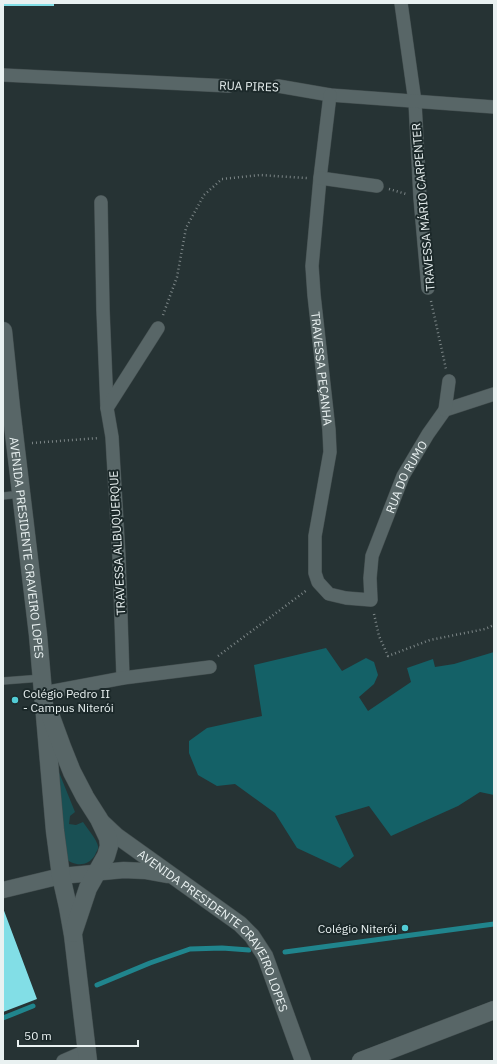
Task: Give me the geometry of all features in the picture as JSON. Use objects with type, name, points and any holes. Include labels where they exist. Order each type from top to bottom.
[{"type":"main road","name":"AVENIDA PRESIDENTE CRAVEIRO LOPES","points":[[3,331],[43,686],[48,755],[61,876],[68,907],[87,1056]]},
{"type":"main road","name":"AVENIDA PRESIDENTE CRAVEIRO LOPES","points":[[43,686],[62,747],[72,772],[108,838],[109,846],[106,856],[88,888],[72,935]]},
{"type":"main road","points":[[361,1061],[494,1010]]},
{"type":"street","name":"TRAVESSA MÁRIO CARPENTER","points":[[401,3],[415,102],[420,198],[428,288]]},
{"type":"street","name":"RUA PIRES","points":[[3,75],[229,86]]},
{"type":"street","name":"RUA PIRES","points":[[278,86],[330,95],[415,102],[494,106]]},
{"type":"street","name":"TRAVESSA PEÇANHA","points":[[318,582],[314,573],[315,536],[330,452],[312,266],[320,178],[330,95]]},
{"type":"street","points":[[320,178],[377,186]]},
{"type":"street","name":"TRAVESSA ALBUQUERQUE","points":[[101,202],[107,408],[112,437],[123,678]]},
{"type":"street","points":[[107,408],[158,328]]},
{"type":"street","points":[[449,381],[445,410],[494,394]]},
{"type":"street","name":"RUA DO RUMO","points":[[371,600],[370,578],[372,556],[404,476],[428,434],[445,410]]},
{"type":"street","points":[[318,582],[329,594],[346,598],[371,600]]},
{"type":"street","points":[[43,686],[210,668]]},
{"type":"street","name":"AVENIDA PRESIDENTE CRAVEIRO LOPES","points":[[98,819],[117,836],[240,924],[252,936],[265,956],[303,1061]]},
{"type":"street","points":[[3,890],[61,876],[124,870],[145,871],[173,877]]},
{"type":"street","points":[[63,1061],[87,1056]]},
{"type":"lane","points":[[3,496],[21,494]]},
{"type":"lane","points":[[3,681],[43,686]]},
{"type":"path","name":"RUA PIRES","points":[[229,86],[278,86]]},
{"type":"path","points":[[158,328],[177,278],[186,228],[204,195],[222,179],[260,175],[320,178]]},
{"type":"path","points":[[377,186],[420,198]]},
{"type":"path","name":"TRAVESSA MÁRIO CARPENTER","points":[[428,288],[449,381]]},
{"type":"path","points":[[16,445],[112,437]]},
{"type":"path","points":[[210,668],[215,658],[318,582]]},
{"type":"path","points":[[371,600],[379,636],[388,656],[430,640],[485,629],[494,625]]},
{"type":"shaded area","points":[[326,648],[342,671],[366,658],[374,662],[378,675],[374,684],[359,697],[368,711],[411,682],[407,668],[433,659],[435,667],[454,664],[494,652],[494,795],[480,792],[458,806],[391,836],[369,806],[335,816],[354,856],[340,868],[297,848],[275,813],[235,784],[217,786],[198,775],[189,753],[189,741],[207,728],[262,716],[254,665]]},
{"type":"shaded area","points":[[52,755],[75,812],[70,816],[69,824],[76,825],[83,822],[94,837],[98,846],[95,855],[85,864],[72,863],[64,857]]},
{"type":"building","points":[[3,3],[54,3],[54,6],[3,6]]},
{"type":"building","points":[[3,908],[37,999],[3,1012]]},
{"type":"waterway","points":[[285,952],[494,924]]},
{"type":"waterway","points":[[97,985],[150,963],[190,949],[222,948],[249,950]]},
{"type":"waterway","points":[[3,1018],[33,1006]]},
{"type":"place","name":"Colégio Pedro II - Campus Niterói","points":[[15,700]]},
{"type":"place","name":"Colégio Niterói","points":[[405,928]]}]
